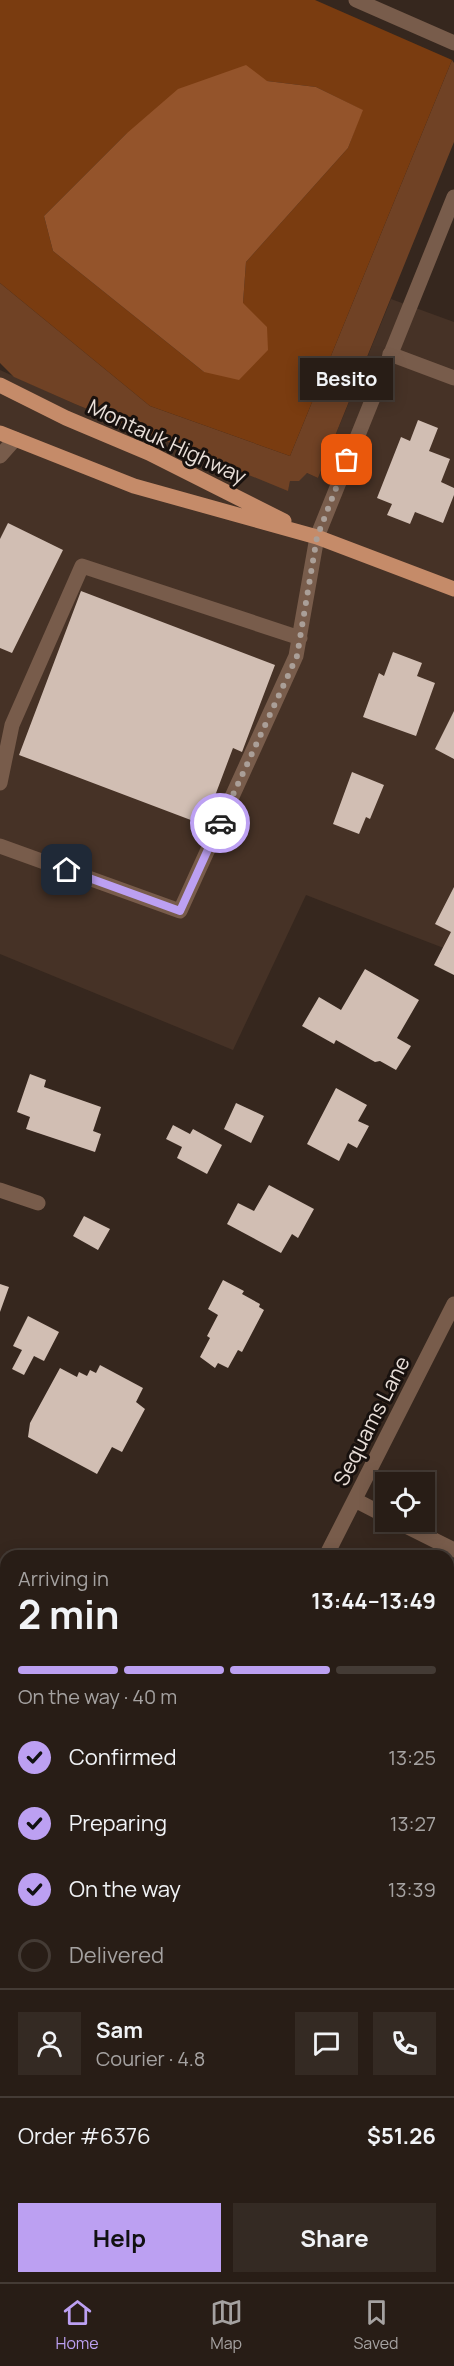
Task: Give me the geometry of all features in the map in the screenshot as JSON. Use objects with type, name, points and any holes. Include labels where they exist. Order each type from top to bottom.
[{"type":"main road","name":"Montauk Highway","points":[[0,385],[66,418],[149,453],[317,537]]},
{"type":"main road","name":"Montauk Highway","points":[[0,433],[134,486],[317,537],[454,588]]},
{"type":"street","points":[[356,0],[454,43]]},
{"type":"street","points":[[0,846],[180,911],[293,662],[300,638],[317,537],[454,197]]},
{"type":"street","points":[[390,354],[454,378]]},
{"type":"street","points":[[0,456],[15,439]]},
{"type":"street","points":[[0,783],[12,725],[82,566],[300,638]]},
{"type":"street","points":[[0,1190],[38,1203]]},
{"type":"street","name":"Sequams Lane","points":[[329,1550],[454,1304]]},
{"type":"street","points":[[355,1500],[375,1510]]},
{"type":"street","points":[[418,1532],[454,1550]]},
{"type":"shaded area","points":[[0,0],[315,0],[452,60],[290,456],[150,406],[0,283]],"holes":[[[267,81],[316,87],[362,110],[348,148],[246,262],[243,303],[204,372],[53,251],[44,216],[126,134]]]},
{"type":"shaded area","points":[[452,60],[454,63],[454,142],[318,478],[307,473],[299,481],[290,481],[288,491],[14,377],[0,363],[0,283],[150,406],[290,456]]},
{"type":"shaded area","points":[[246,65],[267,81],[316,87],[363,110],[348,148],[246,262],[243,303],[267,327],[268,350],[239,380],[204,372],[53,251],[44,216],[126,134],[178,89]]},
{"type":"shaded area","points":[[391,299],[454,322],[454,952],[306,895],[233,1050],[0,954],[0,370],[75,404],[288,490],[290,481],[307,473],[318,478]]},
{"type":"building","points":[[418,420],[438,428],[429,451],[450,459],[441,482],[454,488],[454,495],[443,523],[415,512],[410,524],[387,515],[392,504],[377,498],[401,437],[410,441]]},
{"type":"building","points":[[8,523],[63,550],[12,653],[0,648],[0,539]]},
{"type":"building","points":[[81,591],[275,665],[242,752],[233,748],[204,825],[19,755]]},
{"type":"building","points":[[393,652],[422,663],[417,676],[435,683],[416,736],[363,717],[379,673],[384,676]]},
{"type":"building","points":[[454,711],[454,759],[435,749]]},
{"type":"building","points":[[352,772],[384,785],[370,819],[366,817],[359,834],[333,824]]},
{"type":"building","points":[[454,887],[454,975],[434,965],[451,932],[435,924]]},
{"type":"building","points":[[365,969],[419,1000],[397,1038],[411,1046],[396,1070],[380,1061],[375,1062],[336,1040],[334,1044],[302,1026],[319,997],[341,1010]]},
{"type":"building","points":[[30,1074],[46,1080],[44,1087],[101,1107],[93,1131],[101,1134],[95,1152],[26,1129],[30,1117],[17,1112]]},
{"type":"building","points":[[336,1088],[367,1105],[358,1121],[369,1126],[357,1148],[348,1143],[339,1161],[307,1144]]},
{"type":"building","points":[[236,1103],[264,1116],[251,1143],[224,1129]]},
{"type":"building","points":[[173,1125],[190,1134],[193,1129],[222,1145],[207,1174],[177,1158],[182,1147],[166,1139]]},
{"type":"building","points":[[269,1185],[314,1209],[298,1238],[292,1234],[281,1253],[227,1224],[238,1203],[254,1211]]},
{"type":"building","points":[[84,1216],[110,1229],[98,1250],[73,1236]]},
{"type":"building","points":[[223,1280],[244,1291],[242,1294],[260,1304],[259,1307],[264,1310],[242,1352],[238,1350],[228,1368],[218,1363],[215,1368],[200,1357],[210,1338],[207,1336],[218,1315],[208,1309]]},
{"type":"building","points":[[0,1284],[9,1287],[0,1312]]},
{"type":"building","points":[[28,1316],[59,1332],[44,1361],[34,1356],[24,1375],[12,1369],[22,1350],[13,1346]]},
{"type":"building","points":[[100,1365],[143,1388],[136,1402],[145,1409],[122,1452],[112,1447],[97,1474],[28,1437],[30,1423],[60,1368],[77,1377],[79,1372],[87,1376],[90,1370],[96,1373]]},
{"type":"way so far","points":[[220,823],[297,656],[317,537],[347,460]]},
{"type":"place","name":"Besito","points":[[347,460]]},
{"type":"route","points":[[67,870],[180,911],[220,823]]}]
